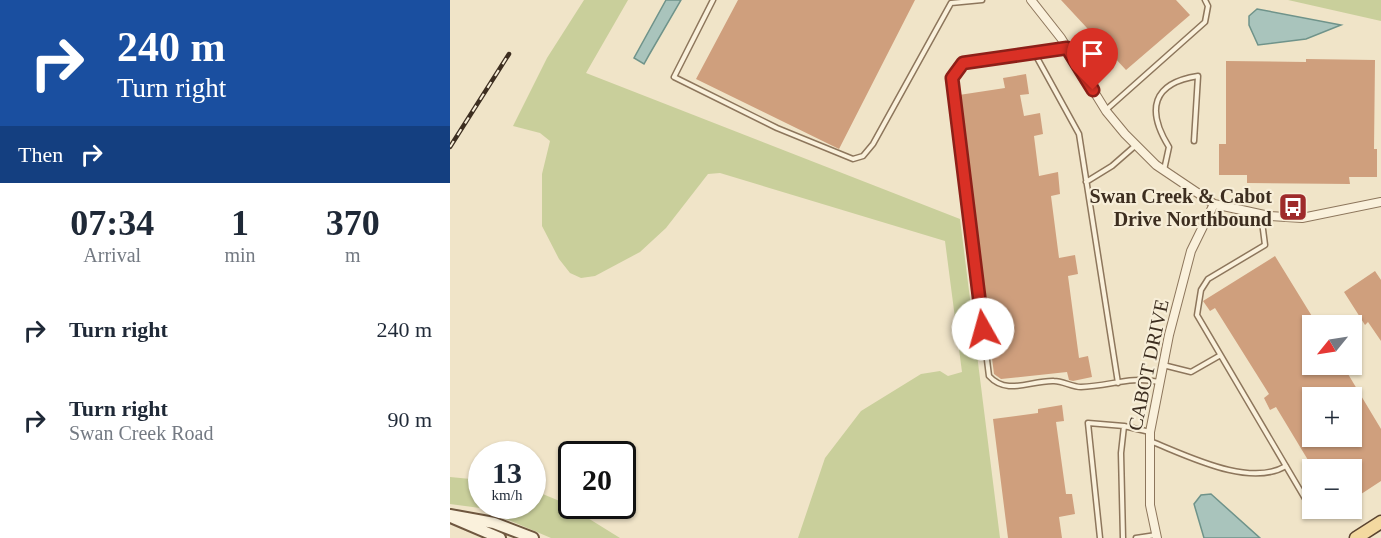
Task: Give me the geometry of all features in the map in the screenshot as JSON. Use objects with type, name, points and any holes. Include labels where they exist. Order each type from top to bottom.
[{"type":"main road","points":[[1356,538],[1381,522]]},
{"type":"street","points":[[1031,0],[1067,48],[1106,111],[1136,145],[1164,171],[1214,204],[1261,214],[1302,218],[1381,202]]},
{"type":"street","name":"CABOT DRIVE","points":[[1156,536],[1150,505],[1149,437],[1163,365],[1191,251],[1214,204]]},
{"type":"street","points":[[450,516],[500,538]]},
{"type":"street","points":[[450,516],[494,523],[533,538]]},
{"type":"lane","points":[[713,0],[674,76],[777,128],[853,159],[863,156],[873,144],[951,2],[982,0]]},
{"type":"lane","points":[[1106,111],[1205,22],[1208,6],[1205,0]]},
{"type":"lane","points":[[1067,48],[963,63],[952,78],[989,376],[997,384],[1008,387],[1055,381],[1078,387],[1118,383],[1138,378],[1160,382]]},
{"type":"lane","points":[[1035,54],[1079,134],[1118,383]]},
{"type":"lane","points":[[1164,171],[1169,147],[1158,124],[1156,103],[1168,86],[1179,79],[1198,76],[1194,141]]},
{"type":"lane","points":[[1086,182],[1112,166],[1136,145]]},
{"type":"lane","points":[[1261,214],[1264,245],[1208,279],[1201,290],[1197,315],[1219,356],[1302,493]]},
{"type":"lane","points":[[1163,365],[1191,372],[1219,356]]},
{"type":"lane","points":[[1100,538],[1088,423],[1124,426],[1224,469],[1274,473],[1286,466]]},
{"type":"lane","points":[[1123,538],[1121,453],[1124,426]]},
{"type":"lane","points":[[1136,538],[1156,536]]},
{"type":"green space","points":[[584,0],[628,0],[586,73],[960,219],[1000,538],[798,538],[825,458],[861,411],[921,374],[940,371],[948,376],[962,372],[945,241],[720,173],[708,174],[666,228],[640,252],[595,276],[581,278],[570,273],[559,259],[542,226],[542,174],[550,141],[540,133],[513,126],[547,58]]},
{"type":"green space","points":[[1288,0],[1381,0],[1381,21]]},
{"type":"green space","points":[[450,477],[468,479],[468,506],[450,504]]},
{"type":"green space","points":[[546,495],[558,500],[558,519],[589,519],[620,538],[551,538],[506,519],[546,519]]},
{"type":"water","points":[[666,0],[681,0],[644,64],[634,58]]},
{"type":"water","points":[[1257,9],[1341,25],[1306,39],[1258,45],[1249,25],[1249,16]]},
{"type":"water","points":[[1211,494],[1260,538],[1204,538],[1194,504],[1201,495]]},
{"type":"building","points":[[738,0],[915,0],[839,149],[696,79]]},
{"type":"building","points":[[1061,0],[1176,0],[1190,15],[1126,70]]},
{"type":"building","points":[[1306,59],[1375,60],[1374,149],[1377,149],[1377,177],[1349,177],[1350,184],[1247,183],[1247,175],[1219,175],[1219,144],[1226,144],[1226,61],[1306,62]]},
{"type":"building","points":[[1026,74],[1029,94],[1020,95],[1024,116],[1040,113],[1043,134],[1034,136],[1039,176],[1058,172],[1060,194],[1051,196],[1059,258],[1075,255],[1078,274],[1068,276],[1079,358],[1088,356],[1092,377],[1073,381],[1069,380],[1067,372],[1001,379],[994,374],[959,95],[1005,88],[1003,78]]},
{"type":"building","points":[[1275,256],[1311,315],[1302,315],[1302,375],[1349,375],[1356,387],[1302,387],[1302,447],[1362,447],[1362,397],[1381,429],[1381,481],[1362,493],[1362,459],[1307,459],[1276,407],[1270,410],[1264,398],[1269,394],[1215,308],[1210,311],[1203,301]]},
{"type":"building","points":[[1375,271],[1381,280],[1381,341],[1368,322],[1365,325],[1362,315],[1359,315],[1344,292]]},
{"type":"building","points":[[1062,405],[1064,421],[1056,422],[1066,494],[1072,494],[1075,514],[1059,517],[1062,538],[1008,538],[993,419],[1038,413],[1038,409]]},
{"type":"railway","points":[[450,147],[509,54]]},
{"type":"place","name":"Swan Creek & Cabot Drive Northbound","points":[[1293,207]]},
{"type":"route","points":[[983,329],[952,78],[963,63],[1067,48],[1093,90]]}]
